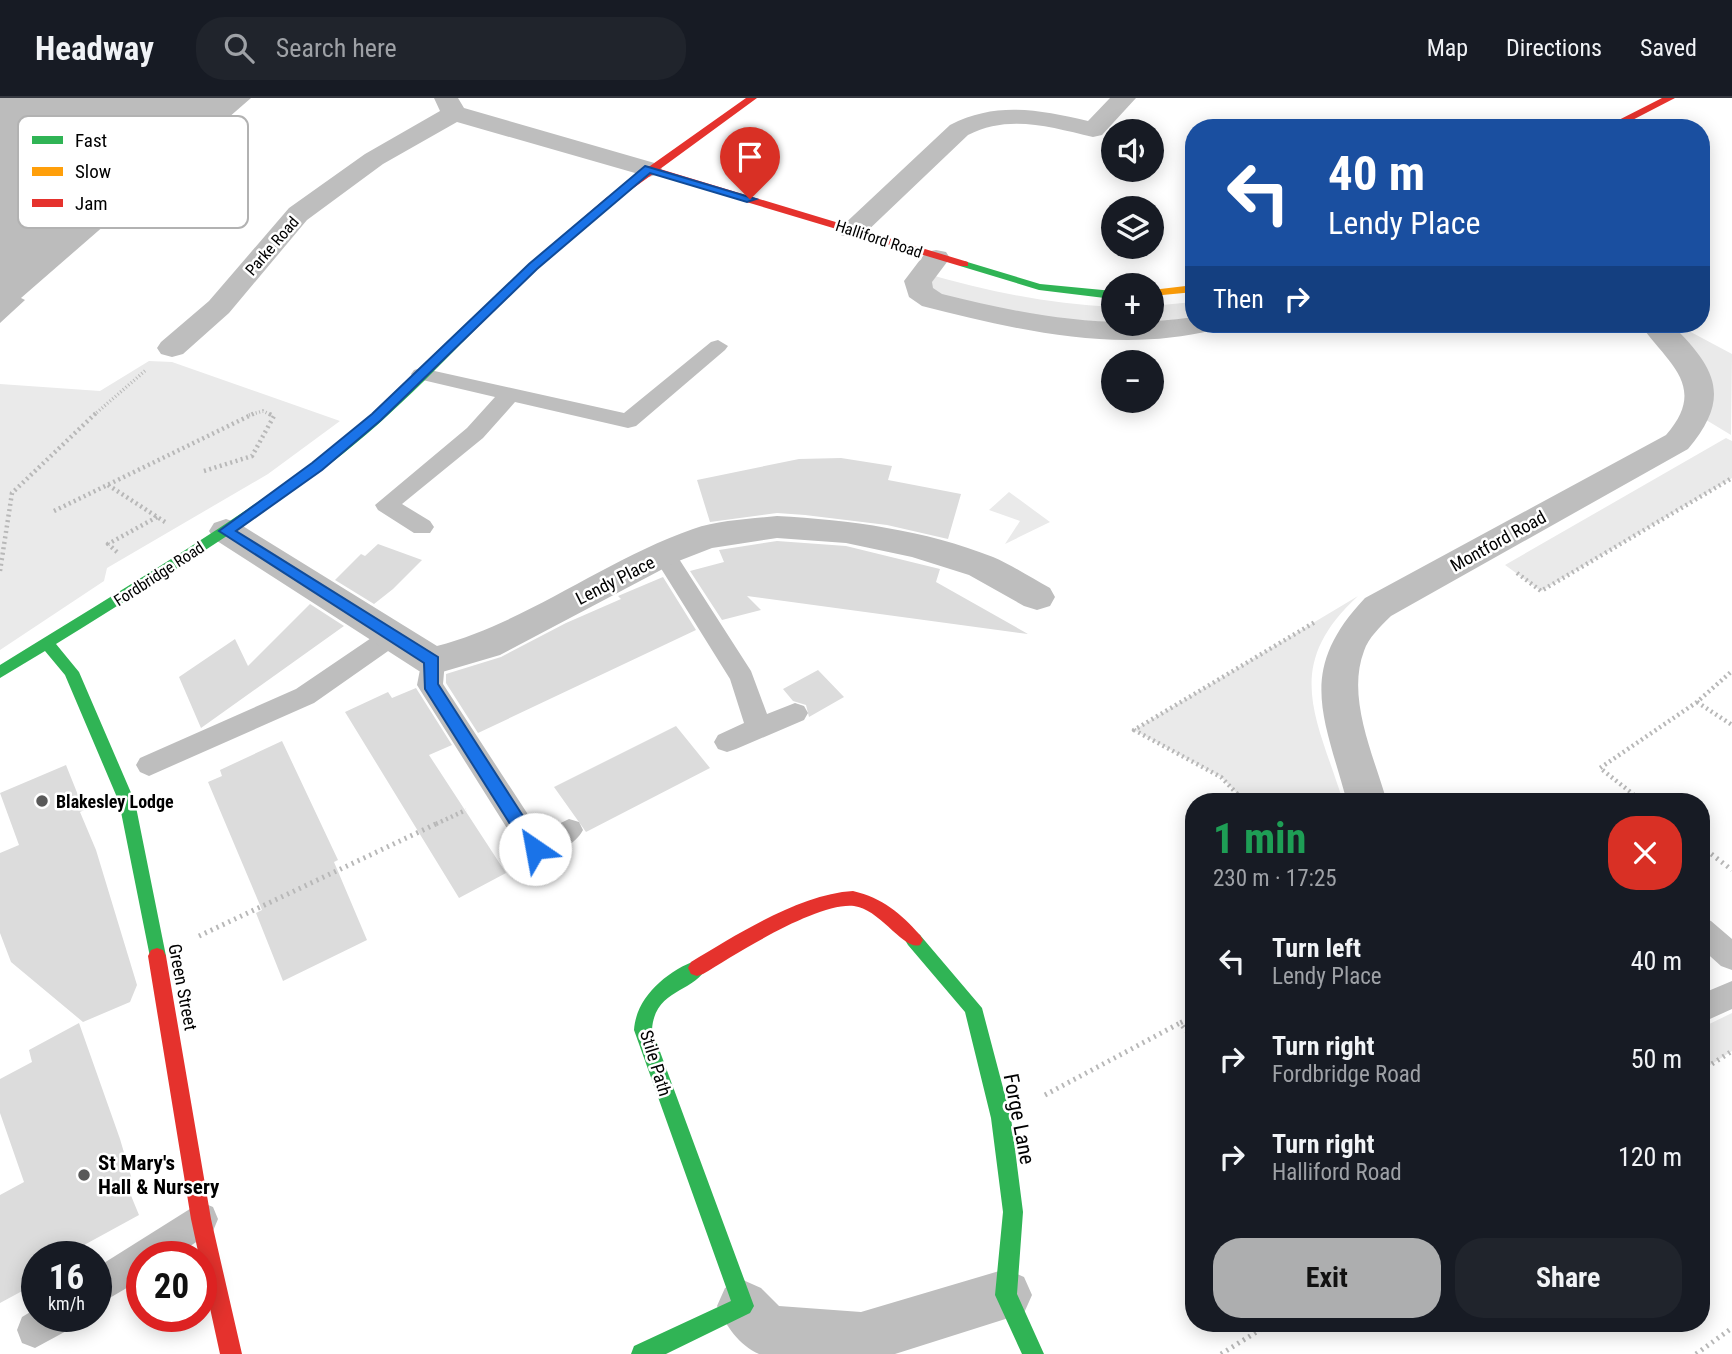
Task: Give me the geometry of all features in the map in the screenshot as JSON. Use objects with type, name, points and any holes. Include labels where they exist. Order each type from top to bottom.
[{"type":"street","name":"Fordbridge Road","points":[[0,672],[48,645],[226,531],[317,467],[377,417],[566,236],[649,169],[752,98]]},
{"type":"street","points":[[852,230],[959,130],[972,122],[991,116],[1015,114],[1093,130],[1124,98]]},
{"type":"street","points":[[1627,119],[1670,98]]},
{"type":"street","name":"Parke Road","points":[[172,348],[219,307],[298,214],[450,106],[649,169]]},
{"type":"street","name":"Halliford Road","points":[[649,169],[1039,287],[1101,294]]},
{"type":"street","points":[[936,258],[918,281],[919,291],[932,300],[1028,325],[1080,331],[1135,333],[1185,326]]},
{"type":"street","points":[[1164,292],[1185,289]]},
{"type":"street","name":"Montford Road","points":[[1365,793],[1340,694],[1339,671],[1346,649],[1359,628],[1378,607],[1677,442],[1695,425],[1700,406],[1699,385],[1690,364],[1663,333]]},
{"type":"street","name":"Lendy Place","points":[[432,661],[487,646],[664,554],[706,537],[777,527],[846,531],[915,546],[981,566],[1038,597]]},
{"type":"street","points":[[226,531],[432,661]]},
{"type":"street","name":"Green Street","points":[[48,645],[71,672],[127,802],[174,1043],[201,1219],[231,1354]]},
{"type":"street","name":"Stile Path","points":[[894,916],[879,904],[860,899],[842,897],[823,901],[678,978],[651,1002],[643,1018],[648,1051],[743,1306],[767,1331],[861,1338],[1006,1295]]},
{"type":"street","name":"Forge Lane","points":[[894,916],[973,1008],[1001,1118],[1013,1212],[1006,1295],[1033,1354]]},
{"type":"street","points":[[642,1354],[743,1306]]},
{"type":"lane","points":[[421,374],[628,421],[718,346]]},
{"type":"lane","points":[[422,527],[386,505],[475,433],[511,393]]},
{"type":"lane","points":[[664,554],[742,678],[759,729]]},
{"type":"lane","points":[[149,765],[305,696],[392,636]]},
{"type":"lane","points":[[432,661],[430,685],[535,849],[569,830]]},
{"type":"lane","points":[[727,742],[795,713]]},
{"type":"lane","points":[[1710,938],[1732,957]]},
{"type":"lane","points":[[1710,1005],[1732,994]]},
{"type":"lane","points":[[169,1241],[201,1219]]},
{"type":"path","points":[[0,571],[12,493],[85,422],[172,348]]},
{"type":"path","points":[[54,511],[250,414],[263,411],[274,416],[252,456],[204,471]]},
{"type":"path","points":[[1514,571],[1541,591],[1732,478]]},
{"type":"path","points":[[107,484],[176,528]]},
{"type":"path","points":[[124,558],[107,544],[158,517]]},
{"type":"path","points":[[1236,793],[1221,777],[1134,730],[1323,617]]},
{"type":"path","points":[[1632,793],[1600,768],[1697,702],[1732,671]]},
{"type":"path","points":[[1697,702],[1732,725]]},
{"type":"path","points":[[157,956],[499,794]]},
{"type":"path","points":[[1710,853],[1732,870]]},
{"type":"path","points":[[1001,1118],[1185,1020]]},
{"type":"path","points":[[1180,1023],[1185,1029]]},
{"type":"path","points":[[1710,1065],[1732,1051]]},
{"type":"path","points":[[1696,1354],[1732,1328]]},
{"type":"path","points":[[1221,1354],[1256,1332]]},
{"type":"shaded area","points":[[0,98],[251,98],[230,116],[18,116],[18,228],[102,228],[21,298],[25,300],[0,323]]},
{"type":"shaded area","points":[[924,273],[1018,296],[1101,306],[1101,327],[932,300]]},
{"type":"shaded area","points":[[1185,303],[1185,326],[1164,329],[1164,305]]},
{"type":"shaded area","points":[[1693,333],[1732,354],[1731,435],[1698,415],[1667,335]]},
{"type":"shaded area","points":[[149,361],[172,362],[340,421],[268,474],[107,568],[104,581],[0,650],[0,384],[100,391]]},
{"type":"shaded area","points":[[1726,438],[1732,441],[1732,478],[1541,591],[1505,565]]},
{"type":"shaded area","points":[[1009,492],[1050,522],[1005,544],[1020,521],[989,510]]},
{"type":"shaded area","points":[[1358,596],[1334,621],[1320,646],[1313,669],[1312,693],[1316,717],[1340,793],[1237,793],[1221,777],[1134,730]]},
{"type":"shaded area","points":[[1732,1013],[1732,1051],[1710,1065],[1710,1024]]},
{"type":"building","points":[[841,458],[892,466],[888,480],[961,494],[948,539],[887,525],[777,513],[710,522],[697,480],[799,459]]},
{"type":"building","points":[[777,541],[846,546],[940,569],[936,582],[1028,634],[747,596],[761,610],[722,620],[690,571],[724,562],[719,550]]},
{"type":"building","points":[[378,544],[422,560],[374,604],[335,580],[361,554],[365,556]]},
{"type":"building","points":[[663,577],[696,630],[478,733],[446,683],[446,674],[501,657],[566,623],[621,599],[618,596]]},
{"type":"building","points":[[310,604],[344,626],[201,728],[179,677],[235,639],[248,666]]},
{"type":"building","points":[[818,670],[844,697],[809,717],[806,705],[793,701],[783,689]]},
{"type":"building","points":[[416,688],[452,745],[429,755],[506,873],[459,898],[345,712],[388,692],[392,698]]},
{"type":"building","points":[[676,726],[710,768],[586,832],[554,787]]},
{"type":"building","points":[[282,741],[338,860],[334,862],[367,940],[283,981],[256,913],[262,910],[208,782],[222,776],[220,770]]},
{"type":"building","points":[[66,765],[84,810],[80,812],[96,850],[137,985],[130,1002],[83,1022],[11,962],[0,933],[0,853],[19,845],[0,793]]},
{"type":"building","name":"St Mary's Hall & Nursery","points":[[79,1023],[120,1139],[133,1183],[127,1186],[139,1215],[91,1241],[21,1241],[21,1292],[0,1303],[0,1195],[24,1182],[0,1113],[0,1079],[32,1062],[29,1050]]},
{"type":"traffic: fast","points":[[964,264],[1039,287],[1101,294]]},
{"type":"traffic: fast","points":[[0,672],[194,551],[327,459],[377,417],[520,278]]},
{"type":"traffic: fast","points":[[48,645],[71,672],[127,802],[157,956]]},
{"type":"traffic: fast","points":[[914,940],[973,1008],[1001,1118],[1013,1212],[1006,1295],[1033,1354]]},
{"type":"traffic: fast","points":[[642,1354],[743,1306],[643,1030],[647,1010],[653,1001],[697,968]]},
{"type":"traffic: slow","points":[[1164,292],[1185,289]]},
{"type":"traffic: jam","points":[[520,278],[610,200],[752,98]]},
{"type":"traffic: jam","points":[[1627,119],[1670,98]]},
{"type":"traffic: jam","points":[[649,169],[964,264]]},
{"type":"traffic: jam","points":[[697,968],[783,921],[838,899],[868,902],[897,922],[914,940]]},
{"type":"traffic: jam","points":[[157,956],[201,1219],[231,1354]]},
{"type":"place","name":"Blakesley Lodge","points":[[42,801]]},
{"type":"place","name":"St Mary's Hall & Nursery","points":[[84,1175]]},
{"type":"route","points":[[535,849],[430,685],[432,661],[226,531],[317,467],[377,417],[533,266],[649,169],[750,199]]}]
